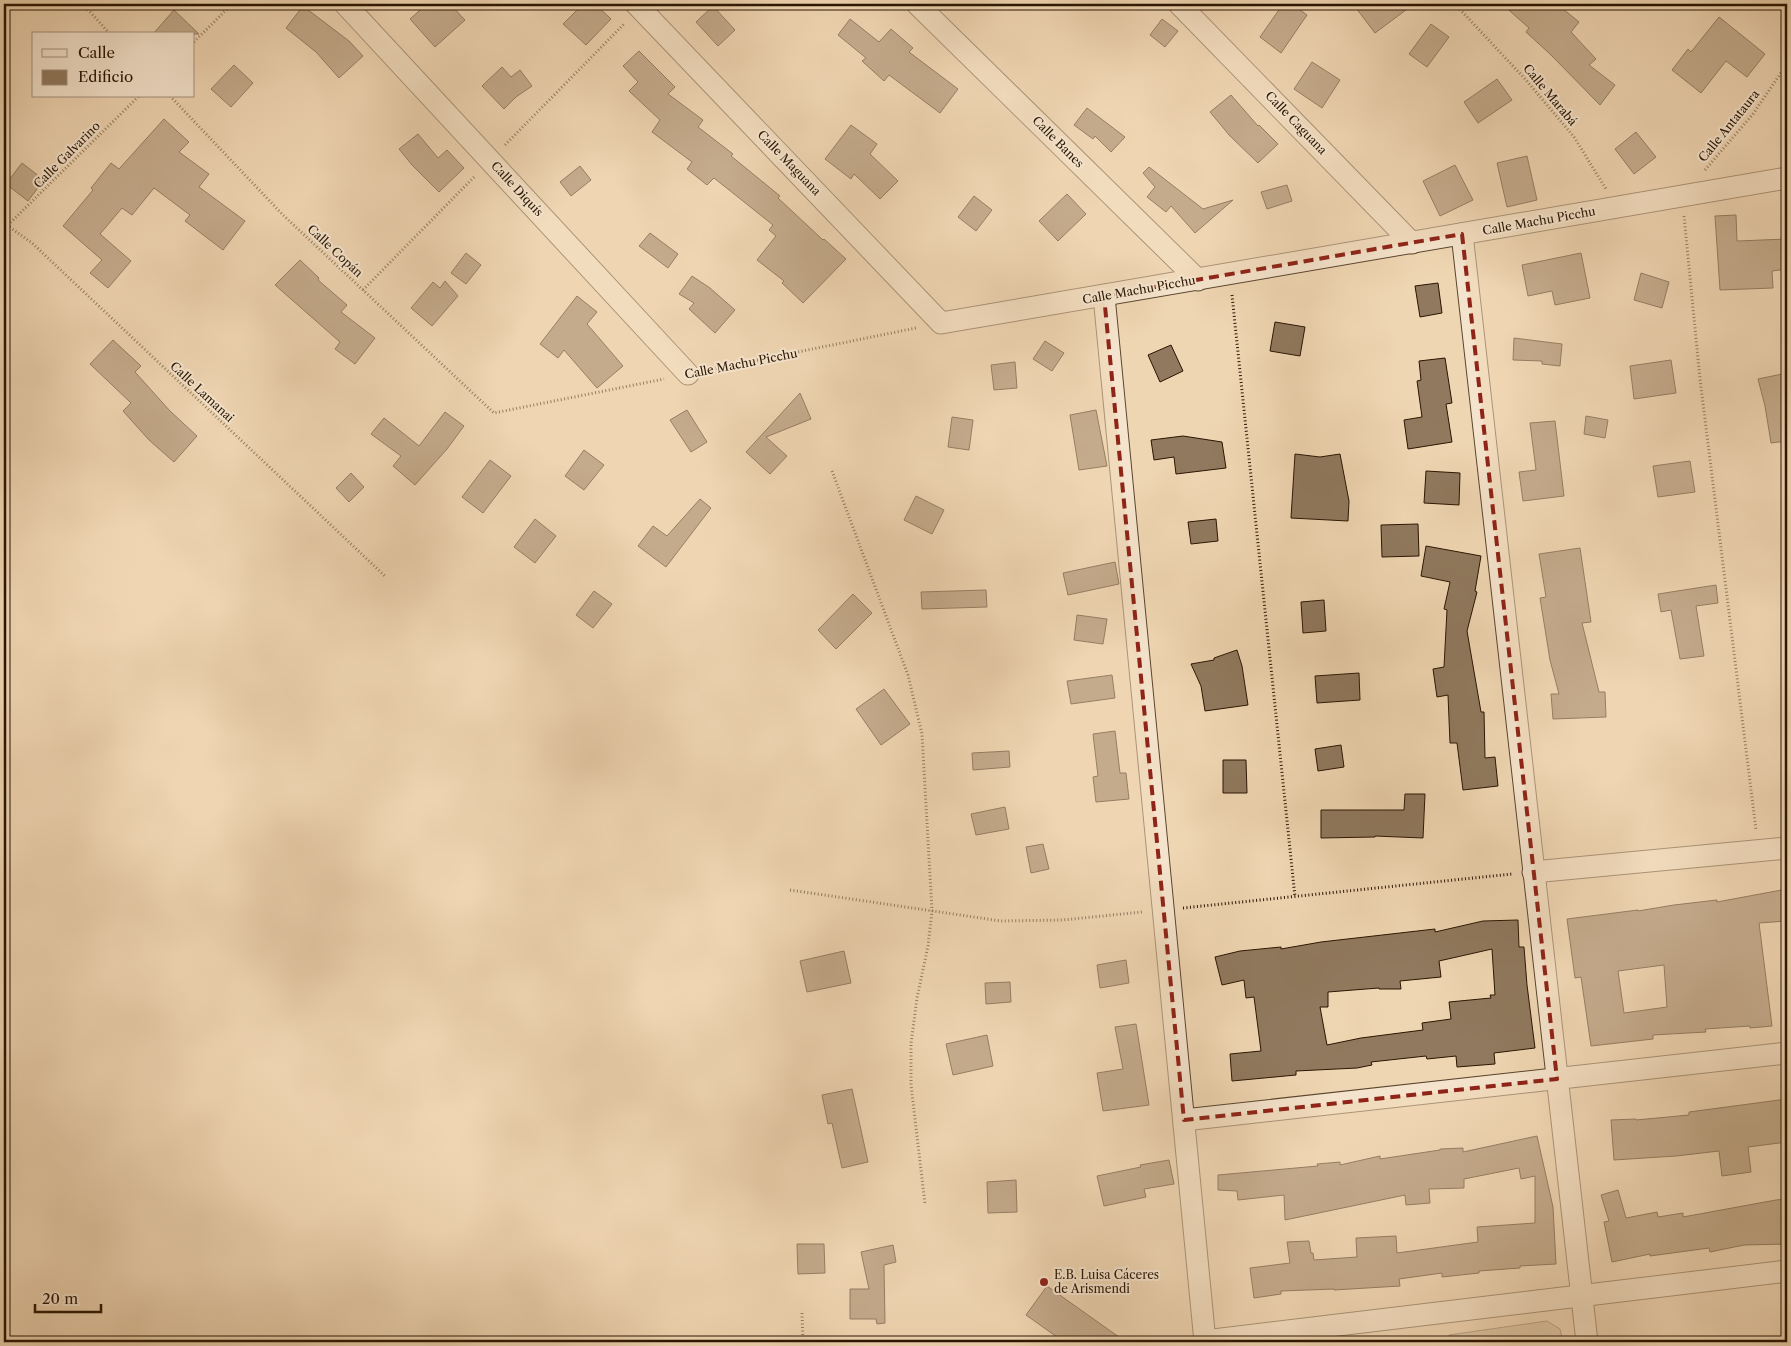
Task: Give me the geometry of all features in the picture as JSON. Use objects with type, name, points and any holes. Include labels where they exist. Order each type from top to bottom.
[{"type":"street","name":"Calle Diquís","points":[[345,4],[688,374]]},
{"type":"street","name":"Calle Maguana","points":[[636,4],[941,323]]},
{"type":"street","name":"Calle Banes","points":[[917,4],[1198,280]]},
{"type":"street","name":"Calle Caguana","points":[[1179,4],[1412,243]]},
{"type":"street","name":"Calle Machu Picchu","points":[[941,323],[1230,275],[1787,178]]},
{"type":"street","points":[[1462,234],[1586,1342]]},
{"type":"street","points":[[1104,296],[1205,1342],[1787,1271]]},
{"type":"street","points":[[1534,872],[1787,848]]},
{"type":"street","points":[[1184,1120],[1787,1053]]},
{"type":"path","points":[[83,4],[108,32]]},
{"type":"path","points":[[195,41],[232,4]]},
{"type":"path","name":"Calle Marabá","points":[[1455,4],[1526,80],[1574,137],[1617,208]]},
{"type":"path","name":"Calle Antataura","points":[[1683,196],[1753,114],[1787,64]]},
{"type":"path","name":"Calle Galvarino","points":[[8,225],[137,98]]},
{"type":"path","name":"Calle Copán","points":[[172,98],[284,215],[494,413]]},
{"type":"path","points":[[1683,196],[1700,379],[1758,850]]},
{"type":"path","name":"Calle Lamanai","points":[[4,223],[32,243],[386,577]]},
{"type":"path","points":[[1230,275],[1295,897]]},
{"type":"path","name":"Calle Machu Picchu","points":[[494,413],[941,323]]},
{"type":"path","points":[[832,471],[908,675],[922,734],[932,911],[928,946],[917,998],[912,1034],[911,1085],[925,1204]]},
{"type":"path","points":[[802,1313],[803,1342]]},
{"type":"highlighted area","points":[[1462,234],[1557,1079],[1184,1120],[1104,296]]},
{"type":"shaded area","points":[[1547,1321],[1560,1329],[1563,1342],[1450,1342],[1449,1335]]},
{"type":"building","points":[[427,4],[450,4],[465,20],[435,47],[410,19]]},
{"type":"building","points":[[583,4],[595,4],[611,19],[586,45],[563,24]]},
{"type":"building","points":[[1283,4],[1292,4],[1307,15],[1281,53],[1260,37]]},
{"type":"building","points":[[1353,4],[1414,4],[1375,33]]},
{"type":"building","points":[[1502,4],[1557,4],[1579,22],[1571,32],[1596,59],[1589,65],[1615,85],[1600,105],[1526,32],[1529,28]]},
{"type":"building","points":[[303,6],[349,41],[363,56],[339,78],[316,52],[286,28]]},
{"type":"building","points":[[713,6],[735,30],[718,46],[696,22]]},
{"type":"building","points":[[174,10],[199,34],[195,34],[195,32],[155,32]]},
{"type":"building","points":[[1719,17],[1765,54],[1747,77],[1726,61],[1701,93],[1672,70],[1688,49],[1691,52]]},
{"type":"building","points":[[850,19],[879,42],[891,29],[913,48],[909,52],[958,89],[940,113],[889,75],[884,81],[862,61],[866,58],[838,35]]},
{"type":"building","points":[[1162,19],[1178,31],[1165,47],[1150,35]]},
{"type":"building","points":[[1431,24],[1449,37],[1427,67],[1409,54]]},
{"type":"building","points":[[639,51],[675,87],[668,94],[703,120],[698,127],[733,154],[731,156],[780,196],[778,198],[846,259],[803,303],[782,283],[784,281],[757,260],[776,236],[769,230],[773,225],[714,178],[707,185],[687,169],[692,162],[652,132],[660,120],[629,91],[638,82],[623,66]]},
{"type":"building","points":[[1312,62],[1340,80],[1322,108],[1294,89]]},
{"type":"building","points":[[234,65],[253,83],[231,107],[211,89]]},
{"type":"building","points":[[502,67],[511,77],[520,70],[532,86],[516,97],[504,109],[482,86]]},
{"type":"building","points":[[1497,79],[1512,100],[1478,123],[1464,102]]},
{"type":"building","points":[[1231,95],[1258,126],[1278,144],[1258,163],[1230,136],[1210,112]]},
{"type":"building","points":[[1087,108],[1125,137],[1111,152],[1095,136],[1093,139],[1074,125]]},
{"type":"building","points":[[164,119],[189,142],[179,152],[209,174],[199,187],[245,221],[223,250],[185,221],[190,215],[154,188],[132,215],[122,208],[100,234],[131,261],[108,288],[90,273],[102,260],[63,226],[93,190],[91,188],[111,163],[119,169]]},
{"type":"building","points":[[851,125],[877,144],[870,154],[898,181],[880,199],[854,174],[851,179],[825,159]]},
{"type":"building","points":[[1636,132],[1656,157],[1634,174],[1615,149]]},
{"type":"building","points":[[418,134],[438,158],[447,150],[464,168],[439,192],[399,149]]},
{"type":"building","points":[[1527,156],[1537,200],[1507,207],[1497,163]]},
{"type":"building","points":[[22,163],[44,180],[28,201],[6,184]]},
{"type":"building","points":[[1455,165],[1473,200],[1440,216],[1423,181]]},
{"type":"building","points":[[580,166],[591,180],[571,196],[560,182]]},
{"type":"building","points":[[1149,167],[1203,209],[1233,200],[1195,233],[1171,206],[1166,212],[1147,197],[1155,187],[1143,173]]},
{"type":"building","points":[[1287,185],[1292,201],[1267,209],[1261,192]]},
{"type":"building","points":[[1067,194],[1086,214],[1058,241],[1039,221]]},
{"type":"building","points":[[974,196],[992,210],[976,231],[958,217]]},
{"type":"building","points":[[1736,215],[1737,241],[1787,239],[1787,269],[1772,271],[1773,288],[1720,290],[1715,216]]},
{"type":"building","points":[[650,233],[678,254],[668,268],[639,246]]},
{"type":"building","points":[[466,253],[481,265],[466,284],[451,273]]},
{"type":"building","points":[[1581,253],[1590,298],[1555,305],[1552,291],[1528,296],[1522,265]]},
{"type":"building","points":[[300,260],[319,278],[318,280],[347,305],[341,312],[375,338],[355,364],[335,349],[340,342],[275,285]]},
{"type":"building","points":[[1641,273],[1669,282],[1662,308],[1634,300]]},
{"type":"building","points":[[692,276],[710,288],[735,310],[715,333],[689,309],[694,303],[679,294]]},
{"type":"building","points":[[445,281],[458,296],[432,326],[411,308],[433,282],[440,288]]},
{"type":"building","points":[[1438,283],[1442,313],[1420,317],[1415,286]]},
{"type":"building","points":[[577,296],[597,312],[587,324],[623,366],[597,388],[564,350],[558,358],[540,344]]},
{"type":"building","points":[[1275,322],[1305,327],[1300,356],[1270,351]]},
{"type":"building","points":[[1514,338],[1562,344],[1560,366],[1542,364],[1542,361],[1513,360]]},
{"type":"building","points":[[113,340],[141,366],[135,372],[170,411],[197,436],[174,462],[149,440],[123,411],[131,403],[90,364]]},
{"type":"building","points":[[1045,341],[1064,353],[1052,371],[1033,359]]},
{"type":"building","points":[[1171,345],[1183,371],[1160,382],[1148,355]]},
{"type":"building","points":[[1445,358],[1452,403],[1446,404],[1452,442],[1408,449],[1404,420],[1422,417],[1417,381],[1421,380],[1419,361]]},
{"type":"building","points":[[1671,360],[1676,393],[1634,399],[1630,366]]},
{"type":"building","points":[[1015,362],[1017,388],[994,390],[991,365]]},
{"type":"building","points":[[1787,373],[1787,441],[1771,443],[1758,379]]},
{"type":"building","points":[[800,393],[811,419],[766,437],[787,456],[770,474],[746,452]]},
{"type":"building","points":[[687,410],[707,442],[691,452],[670,420]]},
{"type":"building","points":[[1096,410],[1107,466],[1079,470],[1070,415]]},
{"type":"building","points":[[445,412],[464,426],[447,449],[415,485],[393,466],[401,456],[371,434],[384,418],[419,446]]},
{"type":"building","points":[[1586,416],[1608,420],[1605,438],[1584,434]]},
{"type":"building","points":[[952,417],[973,420],[969,450],[948,447]]},
{"type":"building","points":[[1555,421],[1564,496],[1523,501],[1519,472],[1536,470],[1530,423]]},
{"type":"building","points":[[1183,436],[1222,442],[1226,468],[1176,474],[1174,457],[1154,460],[1151,440]]},
{"type":"building","points":[[584,450],[604,465],[584,490],[565,476]]},
{"type":"building","points":[[1295,454],[1320,457],[1340,454],[1349,501],[1348,521],[1291,518]]},
{"type":"building","points":[[490,460],[511,476],[483,513],[462,497]]},
{"type":"building","points":[[1690,461],[1695,492],[1658,497],[1653,466]]},
{"type":"building","points":[[1426,471],[1460,473],[1459,505],[1424,503]]},
{"type":"building","points":[[351,473],[364,487],[349,502],[336,488]]},
{"type":"building","points":[[916,496],[944,510],[932,534],[904,520]]},
{"type":"building","points":[[700,499],[711,508],[666,567],[638,546],[653,526],[667,536]]},
{"type":"building","points":[[535,519],[556,536],[535,563],[514,547]]},
{"type":"building","points":[[1216,519],[1218,541],[1191,544],[1188,522]]},
{"type":"building","points":[[1418,524],[1419,556],[1382,557],[1381,525]]},
{"type":"building","points":[[1426,546],[1481,556],[1475,591],[1477,592],[1467,631],[1481,712],[1484,712],[1485,758],[1495,757],[1498,786],[1463,790],[1457,743],[1450,743],[1448,695],[1437,697],[1433,669],[1444,667],[1447,610],[1444,609],[1450,582],[1421,576]]},
{"type":"building","points":[[1580,548],[1591,622],[1582,623],[1599,692],[1605,692],[1606,717],[1553,719],[1551,694],[1559,694],[1550,660],[1540,598],[1546,597],[1539,554]]},
{"type":"building","points":[[1115,562],[1119,584],[1068,595],[1063,573]]},
{"type":"building","points":[[1716,585],[1718,603],[1696,606],[1704,656],[1680,659],[1671,610],[1661,612],[1658,594]]},
{"type":"building","points":[[986,590],[987,607],[922,609],[921,592]]},
{"type":"building","points":[[594,591],[612,604],[593,628],[576,615]]},
{"type":"building","points":[[853,594],[872,613],[836,649],[818,630]]},
{"type":"building","points":[[1324,600],[1326,631],[1303,633],[1301,602]]},
{"type":"building","points":[[1077,615],[1107,619],[1103,644],[1074,640]]},
{"type":"building","points":[[1237,650],[1242,666],[1248,705],[1205,711],[1201,686],[1191,664],[1214,660],[1214,658]]},
{"type":"building","points":[[1359,673],[1360,700],[1317,703],[1315,676]]},
{"type":"building","points":[[1112,675],[1115,698],[1071,704],[1067,681]]},
{"type":"building","points":[[884,689],[910,724],[881,745],[856,709]]},
{"type":"building","points":[[1115,731],[1120,773],[1126,773],[1129,799],[1096,802],[1093,777],[1098,776],[1093,734]]},
{"type":"building","points":[[1341,745],[1344,767],[1318,771],[1315,749]]},
{"type":"building","points":[[1009,751],[1010,767],[973,770],[972,753]]},
{"type":"building","points":[[1223,760],[1246,760],[1247,793],[1223,793]]},
{"type":"building","points":[[1405,794],[1425,794],[1423,838],[1375,836],[1321,838],[1321,810],[1404,810]]},
{"type":"building","points":[[1005,807],[1009,829],[976,835],[971,814]]},
{"type":"building","points":[[1043,844],[1049,869],[1031,873],[1026,847]]},
{"type":"building","points":[[1787,889],[1787,921],[1759,923],[1772,1026],[1705,1029],[1706,1032],[1653,1035],[1653,1039],[1591,1046],[1581,977],[1575,978],[1567,919],[1717,900],[1717,902]],"holes":[[[1664,965],[1667,1007],[1624,1013],[1618,971]]]},
{"type":"building","points":[[1518,920],[1519,947],[1524,947],[1535,1048],[1494,1053],[1495,1064],[1457,1067],[1456,1056],[1427,1059],[1426,1056],[1371,1062],[1372,1065],[1357,1068],[1296,1071],[1296,1075],[1232,1081],[1230,1054],[1261,1051],[1254,997],[1246,998],[1244,980],[1222,985],[1215,957],[1240,951],[1281,947],[1281,949],[1321,942],[1435,929],[1435,932],[1483,921]],"holes":[[[1492,949],[1495,995],[1490,995],[1491,998],[1449,1002],[1451,1019],[1422,1023],[1423,1030],[1361,1038],[1327,1045],[1320,1007],[1328,1007],[1328,992],[1379,988],[1401,989],[1400,981],[1441,977],[1439,961]]]},
{"type":"building","points":[[844,951],[851,983],[807,992],[800,961]]},
{"type":"building","points":[[1126,960],[1129,983],[1100,988],[1097,965]]},
{"type":"building","points":[[1010,982],[1011,1002],[986,1004],[985,983]]},
{"type":"building","points":[[1136,1024],[1149,1105],[1103,1111],[1097,1073],[1123,1069],[1115,1027]]},
{"type":"building","points":[[987,1035],[993,1066],[953,1075],[946,1044]]},
{"type":"building","points":[[852,1089],[868,1162],[842,1168],[832,1123],[828,1124],[822,1095]]},
{"type":"building","points":[[1787,1099],[1787,1142],[1748,1147],[1751,1172],[1722,1176],[1719,1151],[1614,1160],[1611,1120],[1636,1120],[1689,1115],[1689,1112]]},
{"type":"building","points":[[1537,1136],[1553,1207],[1556,1264],[1520,1266],[1520,1268],[1479,1271],[1479,1273],[1442,1277],[1442,1273],[1399,1279],[1400,1286],[1281,1291],[1281,1294],[1254,1298],[1250,1268],[1290,1263],[1287,1242],[1309,1241],[1314,1260],[1357,1257],[1356,1238],[1396,1236],[1397,1253],[1478,1242],[1477,1227],[1535,1223],[1535,1176],[1521,1179],[1519,1168],[1464,1179],[1464,1188],[1429,1189],[1430,1203],[1406,1205],[1405,1195],[1285,1220],[1284,1195],[1238,1200],[1237,1191],[1218,1190],[1218,1175],[1318,1166],[1317,1164],[1340,1162],[1340,1165],[1380,1156],[1380,1159],[1440,1149],[1463,1148],[1463,1152]]},
{"type":"building","points":[[1169,1160],[1174,1184],[1144,1189],[1146,1197],[1104,1206],[1097,1176]]},
{"type":"building","points":[[1016,1180],[1017,1212],[988,1213],[987,1182]]},
{"type":"building","points":[[1618,1190],[1626,1218],[1657,1212],[1658,1217],[1683,1213],[1683,1217],[1787,1199],[1787,1244],[1744,1245],[1710,1252],[1709,1248],[1650,1256],[1650,1254],[1612,1262],[1604,1222],[1609,1221],[1601,1195]]},
{"type":"building","points":[[797,1244],[824,1244],[825,1273],[798,1274]]},
{"type":"building","points":[[893,1245],[896,1262],[884,1265],[885,1323],[877,1324],[876,1319],[850,1319],[850,1289],[869,1289],[861,1252]]},
{"type":"building","points":[[1047,1286],[1126,1342],[1064,1342],[1026,1315]]},
{"type":"place","name":"E.B. Luisa Cáceres de Arismendi","points":[[1044,1282]]}]
